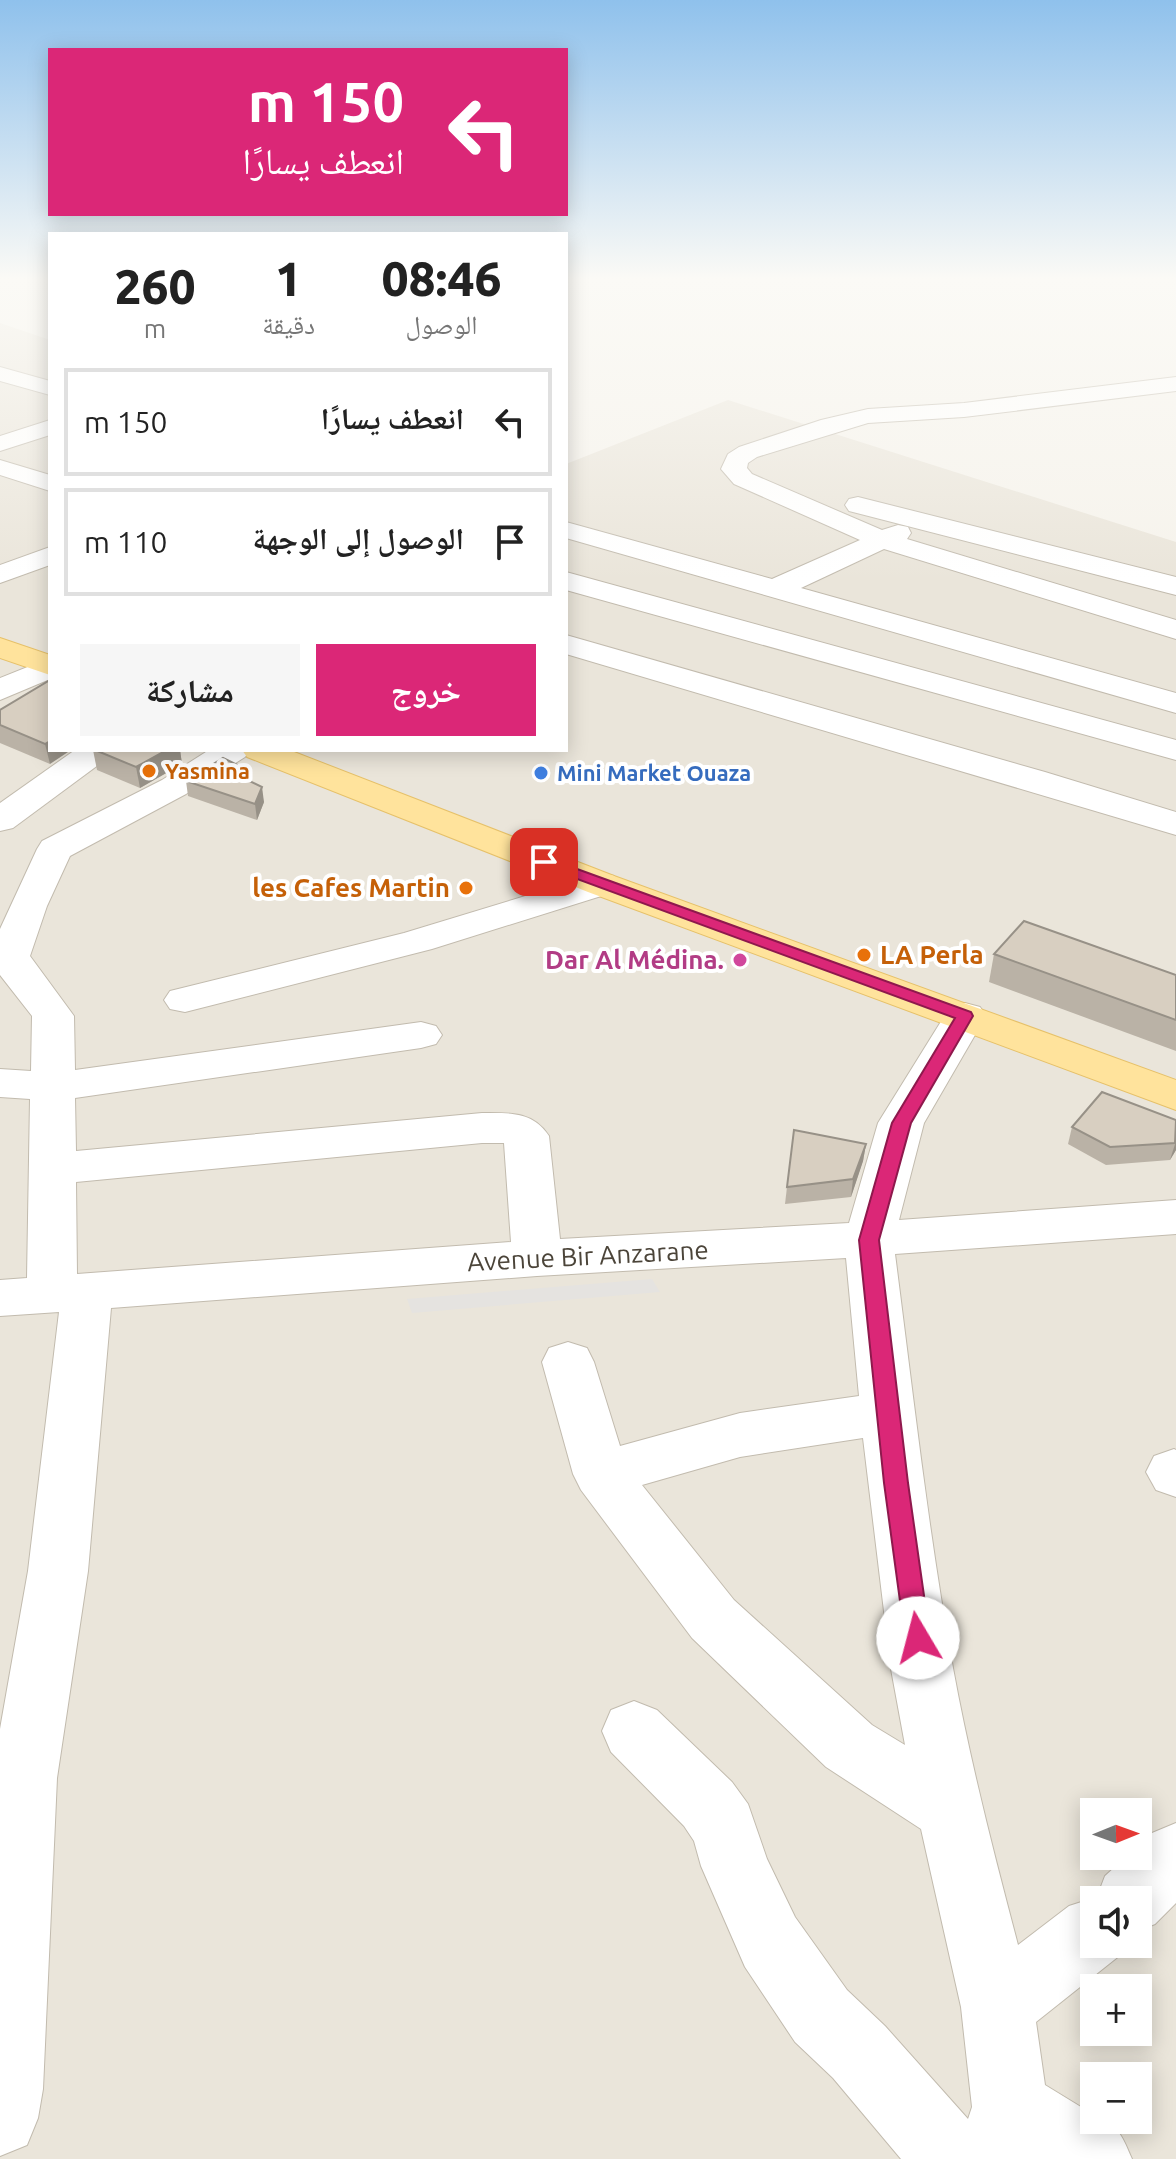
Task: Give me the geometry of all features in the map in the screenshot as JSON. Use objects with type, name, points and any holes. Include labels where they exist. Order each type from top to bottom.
[{"type":"main road","points":[[0,647],[48,665]]},
{"type":"main road","points":[[264,752],[601,884],[1176,1096]]},
{"type":"street","points":[[0,388],[22,380],[48,387]]},
{"type":"street","points":[[1176,384],[964,410],[856,418],[748,452],[737,459],[734,469],[743,479],[882,540],[1176,630]]},
{"type":"street","points":[[0,416],[48,428]]},
{"type":"street","points":[[0,444],[48,428]]},
{"type":"street","points":[[0,467],[48,482]]},
{"type":"street","points":[[743,479],[926,521],[1176,586]]},
{"type":"street","points":[[776,588],[926,521]]},
{"type":"street","points":[[568,531],[1176,703]]},
{"type":"street","points":[[12,542],[48,553]]},
{"type":"street","points":[[0,575],[48,555]]},
{"type":"street","points":[[568,582],[1176,750]]},
{"type":"street","points":[[0,592],[38,589]]},
{"type":"street","points":[[568,645],[1033,779],[1176,824]]},
{"type":"street","points":[[0,690],[48,667]]},
{"type":"street","points":[[0,820],[94,752]]},
{"type":"street","points":[[0,2118],[5,2089],[3,2028],[12,1777],[58,1571],[69,1291],[52,1169],[53,1016],[50,1006],[8,971],[14,903],[55,849],[174,787],[230,752]]},
{"type":"street","points":[[0,827],[76,838]]},
{"type":"street","points":[[185,1000],[418,941],[601,884]]},
{"type":"street","points":[[965,1016],[901,1123],[869,1240],[896,1483],[922,1669],[950,1810],[997,2007],[1002,2133],[1093,2159]]},
{"type":"street","points":[[0,1083],[53,1087],[421,1035]]},
{"type":"street","points":[[52,1169],[482,1128],[515,1128],[526,1136],[537,1258]]},
{"type":"street","name":"Avenue Bir Anzarane","points":[[0,1298],[537,1258],[869,1240],[1176,1217]]},
{"type":"street","points":[[568,1362],[601,1474],[713,1619],[849,1746],[950,1810]]},
{"type":"street","points":[[601,1474],[740,1435],[890,1413]]},
{"type":"street","points":[[634,1731],[708,1804],[724,1827],[735,1866],[770,1942],[821,2016],[859,2052],[952,2159]]},
{"type":"street","points":[[1145,1886],[1176,1856]]},
{"type":"street","points":[[997,2007],[1080,1942]]},
{"type":"shaded area","points":[[0,380],[48,380],[48,752],[568,752],[568,463],[728,400],[1176,542],[1176,2159],[0,2159]]},
{"type":"shaded area","points":[[652,1279],[660,1292],[412,1313],[407,1299]]},
{"type":"building","points":[[48,681],[48,742],[45,744],[0,725],[0,710]]},
{"type":"building","points":[[100,752],[163,752],[136,767]]},
{"type":"building","points":[[223,758],[250,771],[239,776],[262,787],[255,804],[186,781]]},
{"type":"building","points":[[1024,921],[1176,975],[1176,1020],[994,954]]},
{"type":"building","points":[[1102,1092],[1176,1120],[1175,1143],[1110,1147],[1072,1127]]},
{"type":"building","points":[[794,1130],[866,1144],[853,1179],[787,1187]]},
{"type":"place","name":"Yasmina","points":[[149,771]]},
{"type":"place","name":"Mini Market Ouaza","points":[[541,773]]},
{"type":"place","name":"les Cafes Martin","points":[[466,888]]},
{"type":"place","name":"LA Perla","points":[[864,955]]},
{"type":"place","name":"Dar Al Médina.","points":[[740,960]]},
{"type":"route","points":[[544,862],[965,1016],[901,1123],[869,1240],[896,1483],[918,1638]]}]
